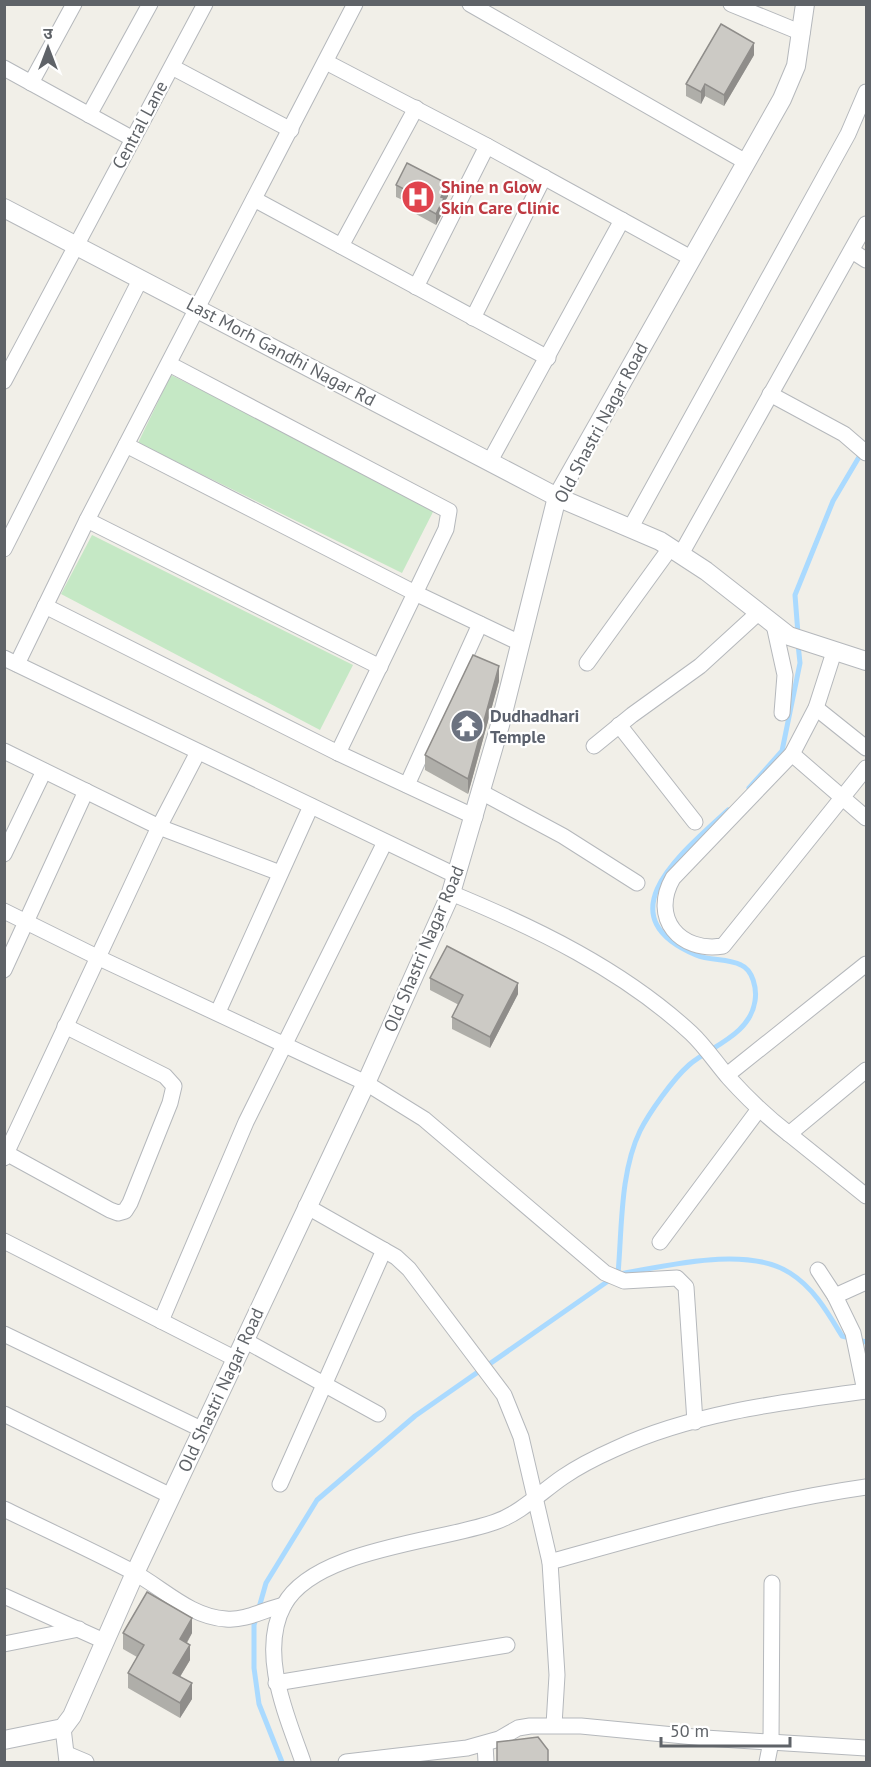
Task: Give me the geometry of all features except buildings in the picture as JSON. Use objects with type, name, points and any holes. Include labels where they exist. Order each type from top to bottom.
[{"type":"street","points":[[31,83],[74,4]]},
{"type":"street","points":[[89,115],[150,4]]},
{"type":"street","name":"Central Lane","points":[[4,381],[10,357],[75,245],[205,4]]},
{"type":"street","points":[[355,4],[196,308],[45,606],[11,661],[385,842],[454,885],[567,945],[645,998],[703,1044],[724,1072],[759,1109],[867,1196]]},
{"type":"street","points":[[470,4],[746,162]]},
{"type":"street","points":[[731,4],[802,33]]},
{"type":"street","name":"Old Shastri Nagar Road","points":[[63,1728],[78,1704],[135,1573],[306,1206],[366,1083],[454,885],[475,817],[557,496],[792,79],[802,33],[805,4]]},
{"type":"street","points":[[326,62],[487,146],[691,258]]},
{"type":"street","points":[[172,67],[291,130]]},
{"type":"street","points":[[4,68],[133,139]]},
{"type":"street","points":[[631,527],[837,154],[867,92]]},
{"type":"street","points":[[341,246],[416,108]]},
{"type":"street","points":[[416,287],[487,146]]},
{"type":"street","points":[[473,318],[544,177]]},
{"type":"street","points":[[254,199],[548,358]]},
{"type":"street","name":"Last Morh Gandhi Nagar Rd","points":[[4,208],[557,496],[631,527],[676,550],[782,631],[828,650],[867,662]]},
{"type":"street","points":[[490,461],[622,220]]},
{"type":"street","points":[[587,663],[676,550],[770,394],[867,224]]},
{"type":"street","points":[[852,251],[867,260]]},
{"type":"street","points":[[4,549],[140,280]]},
{"type":"street","points":[[169,364],[450,511],[446,529],[338,753]]},
{"type":"street","points":[[770,394],[826,423],[862,449]]},
{"type":"street","points":[[126,445],[415,593],[520,644]]},
{"type":"street","points":[[87,520],[380,667]]},
{"type":"street","points":[[45,606],[338,753],[475,817]]},
{"type":"street","points":[[594,746],[700,666],[758,613]]},
{"type":"street","points":[[407,785],[480,624]]},
{"type":"street","points":[[782,631],[785,675],[782,713]]},
{"type":"street","points":[[828,650],[816,708],[792,754],[673,878],[666,890],[663,911],[673,931],[700,945],[712,948],[723,946],[867,768]]},
{"type":"street","points":[[816,708],[867,748]]},
{"type":"street","points":[[619,725],[695,822]]},
{"type":"street","points":[[4,751],[159,827],[280,873]]},
{"type":"street","points":[[65,1026],[165,1076],[174,1086],[170,1104],[125,1211],[118,1213],[110,1210],[5,1156],[65,1026],[97,957],[159,827],[198,752]]},
{"type":"street","points":[[792,754],[867,818]]},
{"type":"street","points":[[4,854],[44,771]]},
{"type":"street","points":[[4,970],[86,791]]},
{"type":"street","points":[[481,792],[563,836],[637,884]]},
{"type":"street","points":[[218,1012],[311,806]]},
{"type":"street","points":[[161,1321],[246,1122],[385,842]]},
{"type":"street","points":[[4,911],[366,1083],[424,1119],[610,1276],[671,1278],[682,1281],[686,1287],[695,1422]]},
{"type":"street","points":[[724,1072],[867,964]]},
{"type":"street","points":[[789,1134],[867,1070]]},
{"type":"street","points":[[660,1242],[759,1109]]},
{"type":"street","points":[[306,1206],[384,1250],[410,1269],[490,1376],[514,1414],[550,1562],[557,1675],[554,1725]]},
{"type":"street","points":[[4,1241],[236,1359]]},
{"type":"street","points":[[280,1484],[384,1250]]},
{"type":"street","points":[[4,1509],[135,1573],[200,1613],[229,1620],[245,1617],[278,1606],[299,1587],[337,1563],[499,1521],[564,1476],[641,1438],[695,1422],[773,1406],[866,1391],[854,1340],[835,1296],[818,1270]]},
{"type":"street","points":[[835,1296],[867,1282]]},
{"type":"street","points":[[4,1334],[203,1430]]},
{"type":"street","points":[[244,1340],[378,1414]]},
{"type":"street","points":[[4,1414],[171,1496]]},
{"type":"street","points":[[550,1562],[655,1533],[805,1498],[867,1487]]},
{"type":"street","points":[[768,1762],[771,1742],[772,1583]]},
{"type":"street","points":[[4,1596],[104,1641]]},
{"type":"street","points":[[278,1606],[274,1655],[276,1683],[303,1762]]},
{"type":"street","points":[[4,1644],[79,1629]]},
{"type":"street","points":[[276,1683],[507,1645]]},
{"type":"street","points":[[346,1762],[402,1759],[485,1744],[519,1728],[554,1725],[867,1748]]},
{"type":"street","points":[[4,1740],[63,1728],[67,1758],[86,1762]]},
{"type":"street","points":[[485,1744],[486,1762]]},
{"type":"green space","points":[[171,375],[436,506],[402,573],[138,443]]},
{"type":"green space","points":[[92,535],[353,665],[320,730],[61,594]]},
{"type":"waterway","points":[[798,634],[795,595],[833,501],[862,452]]},
{"type":"waterway","points":[[749,788],[782,751],[800,663],[798,644]]},
{"type":"waterway","points":[[618,1274],[625,1182],[633,1147],[640,1131],[655,1106],[689,1065],[728,1039],[746,1023],[755,1001],[753,980],[745,967],[730,961],[696,955],[669,939],[655,921],[653,902],[660,883],[691,844],[728,810]]},
{"type":"waterway","points":[[619,1274],[706,1260],[752,1260],[772,1265],[790,1273],[806,1286],[820,1302],[842,1336],[866,1342]]},
{"type":"waterway","points":[[282,1762],[259,1704],[254,1668],[254,1625],[266,1583],[317,1500],[415,1416],[611,1279]]},
{"type":"place","name":"Shine n Glow Skin Care Clinic","points":[[418,197]]},
{"type":"place","name":"Dudhadhari Temple","points":[[467,726]]}]
